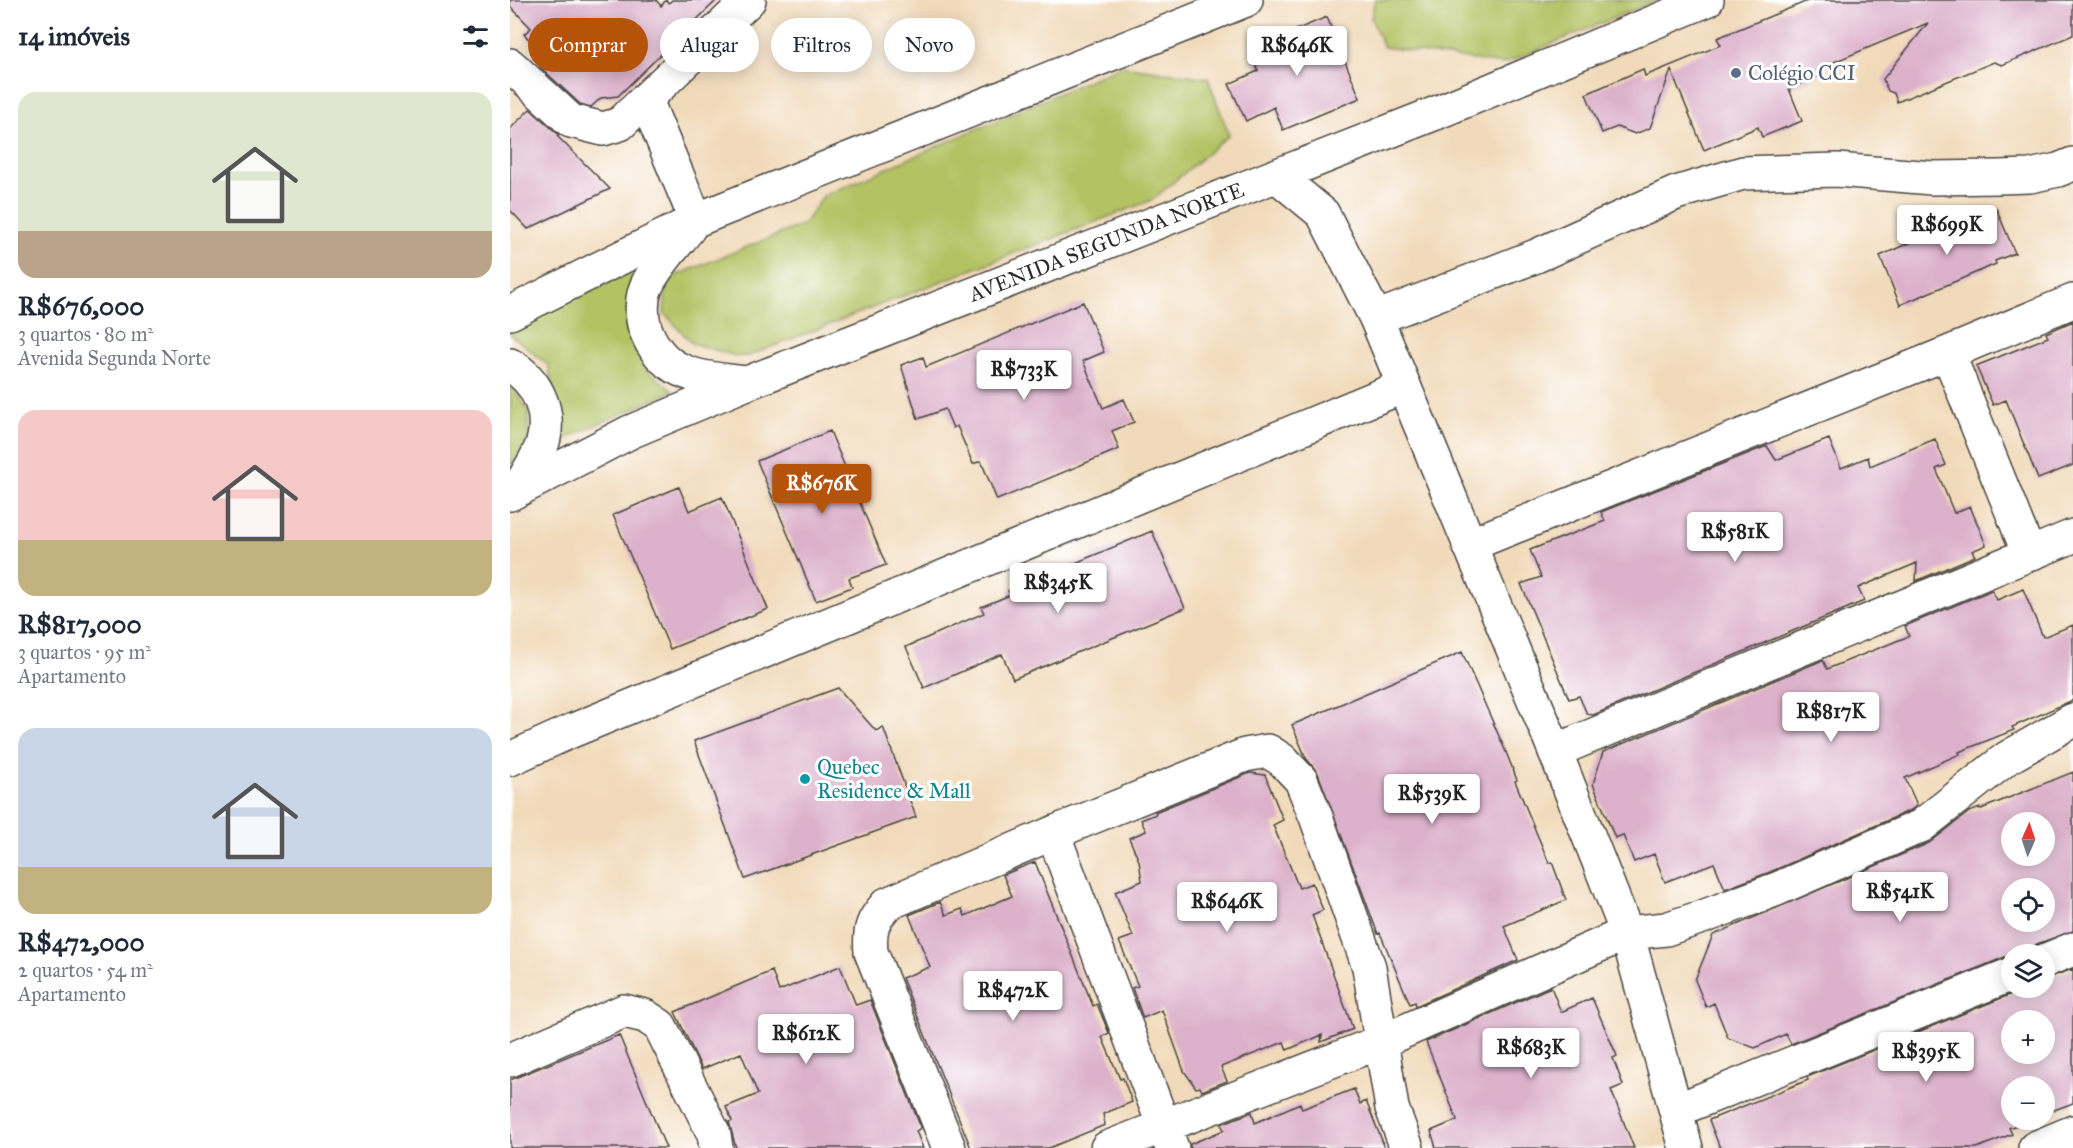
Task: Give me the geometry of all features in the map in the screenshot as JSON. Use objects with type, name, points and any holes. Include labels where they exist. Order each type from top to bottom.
[{"type":"street","points":[[510,65],[571,122],[603,129],[620,124],[749,0]]},
{"type":"street","name":"AVENIDA SEGUNDA NORTE","points":[[514,491],[630,432],[747,383],[1436,113],[1707,0]]},
{"type":"street","points":[[510,313],[696,220],[1243,1]]},
{"type":"street","points":[[646,100],[696,220]]},
{"type":"street","points":[[1323,214],[1325,157]]},
{"type":"street","points":[[1376,318],[1536,256],[1676,193],[1743,172],[1837,170],[1932,178],[1999,177],[2030,176],[2073,164]]},
{"type":"street","points":[[1277,176],[1323,214],[1376,318],[1555,751],[1627,933],[1686,1148]]},
{"type":"street","points":[[696,220],[646,285],[642,307],[644,323],[656,352],[672,367],[713,379],[747,383]]},
{"type":"street","points":[[1469,544],[2073,301]]},
{"type":"street","points":[[1948,353],[2029,554]]},
{"type":"street","points":[[510,365],[524,373],[538,392],[544,415],[544,438],[535,461],[514,491]]},
{"type":"street","points":[[510,759],[569,732],[1404,386]]},
{"type":"street","points":[[1555,751],[2029,554],[2071,544]]},
{"type":"street","points":[[1107,1148],[1167,1137],[1627,933],[1666,929],[1705,916],[1777,889],[1921,826],[2007,758],[2073,720]]},
{"type":"street","points":[[949,1148],[871,952],[869,934],[875,918],[887,904],[1053,833],[1245,755],[1268,751],[1282,760],[1300,780],[1369,967],[1392,1108],[1407,1148]]},
{"type":"street","points":[[1053,833],[1167,1137]]},
{"type":"street","points":[[2055,956],[2073,949]]},
{"type":"street","points":[[1677,1110],[2001,978]]},
{"type":"street","points":[[510,1060],[624,1011],[645,1016],[660,1026],[714,1134],[716,1148]]},
{"type":"street","points":[[2035,1148],[2073,1132]]},
{"type":"green space","points":[[1375,0],[1657,0],[1503,64],[1384,47],[1371,19]]},
{"type":"green space","points":[[1121,66],[1208,78],[1229,135],[1152,200],[748,356],[736,356],[692,343],[664,313],[667,279],[804,224],[823,196]]},
{"type":"green space","points":[[637,268],[629,289],[627,330],[645,368],[673,391],[554,444],[560,421],[548,365],[510,334],[510,328]]},
{"type":"green space","points":[[510,384],[528,410],[528,440],[510,466]]},
{"type":"building","points":[[510,0],[656,0],[661,6],[666,0],[669,3],[672,0],[717,0],[698,18],[660,18],[660,55],[648,67],[648,18],[528,18],[528,25],[510,6]]},
{"type":"building","name":"Colégio CCI","points":[[1810,0],[2073,0],[2073,35],[2002,65],[1994,62],[1897,102],[1894,93],[1888,91],[1883,79],[1928,23],[1824,66],[1819,76],[1789,89],[1802,121],[1762,137],[1758,127],[1704,150],[1671,70],[1650,128],[1635,134],[1617,127],[1602,133],[1586,94],[1643,69],[1645,76],[1721,45],[1717,38]]},
{"type":"building","points":[[1327,17],[1360,98],[1283,130],[1274,107],[1246,121],[1229,84],[1258,71],[1249,49]]},
{"type":"building","points":[[545,72],[643,72],[618,96],[601,98],[591,107],[580,104]]},
{"type":"building","points":[[530,109],[559,135],[557,136],[610,189],[528,229],[510,210],[510,129]]},
{"type":"building","points":[[1996,208],[2015,253],[1995,261],[1996,264],[1900,305],[1880,256],[1940,229]]},
{"type":"building","points":[[1083,302],[1104,352],[1083,361],[1103,408],[1124,399],[1134,422],[1112,431],[1119,449],[997,500],[981,461],[973,464],[957,426],[953,428],[945,409],[918,419],[901,365],[923,357],[926,367]]},
{"type":"building","points":[[2073,321],[2073,465],[2038,479],[2006,400],[1993,405],[1976,366],[2048,337],[2046,333]]},
{"type":"building","points":[[830,431],[886,565],[849,578],[852,587],[816,601],[757,461]]},
{"type":"building","points":[[1829,439],[1841,468],[1868,457],[1870,466],[1935,439],[1946,465],[1936,469],[1954,513],[1970,506],[1986,545],[1972,551],[1975,556],[1916,581],[1917,563],[1858,588],[1864,601],[1593,715],[1587,714],[1579,696],[1569,699],[1521,584],[1541,577],[1530,550],[1605,521],[1601,512],[1767,446],[1776,460]]},
{"type":"building","points":[[679,487],[689,511],[722,497],[768,609],[670,649],[613,515]]},
{"type":"building","points":[[1152,531],[1185,608],[1013,679],[1002,654],[924,688],[906,647],[984,613],[981,607],[1010,595],[1008,591]]},
{"type":"building","points":[[2023,589],[2043,637],[2073,625],[2073,700],[2012,727],[2014,730],[1959,752],[1960,754],[1905,778],[1917,805],[1911,810],[1770,872],[1725,889],[1714,863],[1665,882],[1654,854],[1634,862],[1623,835],[1615,838],[1593,784],[1603,752],[1823,660],[1827,669],[1909,636],[1905,626],[1992,590],[1997,600]]},
{"type":"building","points":[[1462,652],[1506,752],[1517,780],[1515,781],[1549,863],[1552,862],[1566,900],[1504,926],[1518,960],[1416,1006],[1415,1002],[1410,1004],[1380,933],[1378,934],[1318,773],[1306,758],[1292,725]]},
{"type":"building","name":"Quebec Residence & Mall","points":[[838,688],[876,731],[883,727],[916,817],[745,879],[694,741]]},
{"type":"building","points":[[2073,772],[2073,931],[2037,944],[2001,944],[2001,959],[1791,1044],[1786,1034],[1755,1048],[1728,1038],[1714,1003],[1706,1007],[1695,980],[1713,935],[1929,843],[1969,812]]},
{"type":"building","points":[[1250,773],[1265,775],[1283,820],[1273,825],[1299,888],[1312,883],[1323,910],[1312,915],[1353,1029],[1321,1042],[1322,1035],[1287,1050],[1284,1042],[1221,1067],[1227,1081],[1202,1091],[1200,1087],[1196,1088],[1184,1071],[1162,1010],[1143,1018],[1132,988],[1138,986],[1119,941],[1133,936],[1115,892],[1142,881],[1139,861],[1129,838],[1146,831],[1141,820],[1156,814],[1155,812]]},
{"type":"building","points":[[1035,862],[1093,1006],[1097,1004],[1109,1033],[1102,1037],[1120,1079],[1123,1078],[1132,1102],[1103,1114],[1105,1125],[1049,1148],[971,1148],[902,978],[930,967],[909,915],[940,902],[946,915],[962,909],[965,916],[1012,896],[1003,875]]},
{"type":"building","points":[[840,966],[856,1005],[870,1000],[921,1128],[916,1131],[923,1148],[736,1148],[729,1122],[732,1121],[726,1107],[758,1094],[741,1053],[702,1069],[675,1012],[772,971],[779,991]]},
{"type":"building","points":[[2073,969],[2073,1103],[2055,1110],[2055,1076],[2001,1076],[2001,1130],[2010,1130],[2012,1134],[1977,1148],[1720,1148],[1709,1120],[1808,1080],[1807,1077],[2002,998],[2055,998],[2055,975]]},
{"type":"building","points":[[1551,987],[1561,1012],[1592,998],[1617,1056],[1613,1058],[1623,1085],[1611,1090],[1634,1148],[1436,1148],[1431,1131],[1457,1120],[1426,1042]]},
{"type":"building","points":[[619,1035],[666,1148],[510,1148],[510,1080]]},
{"type":"building","points":[[1354,1089],[1360,1104],[1366,1101],[1385,1148],[1190,1148],[1190,1144],[1224,1130],[1221,1124],[1252,1112],[1255,1123],[1300,1103],[1302,1109]]},
{"type":"place","name":"Colégio CCI","points":[[1736,73]]},
{"type":"place","name":"Quebec Residence & Mall","points":[[805,779]]}]
